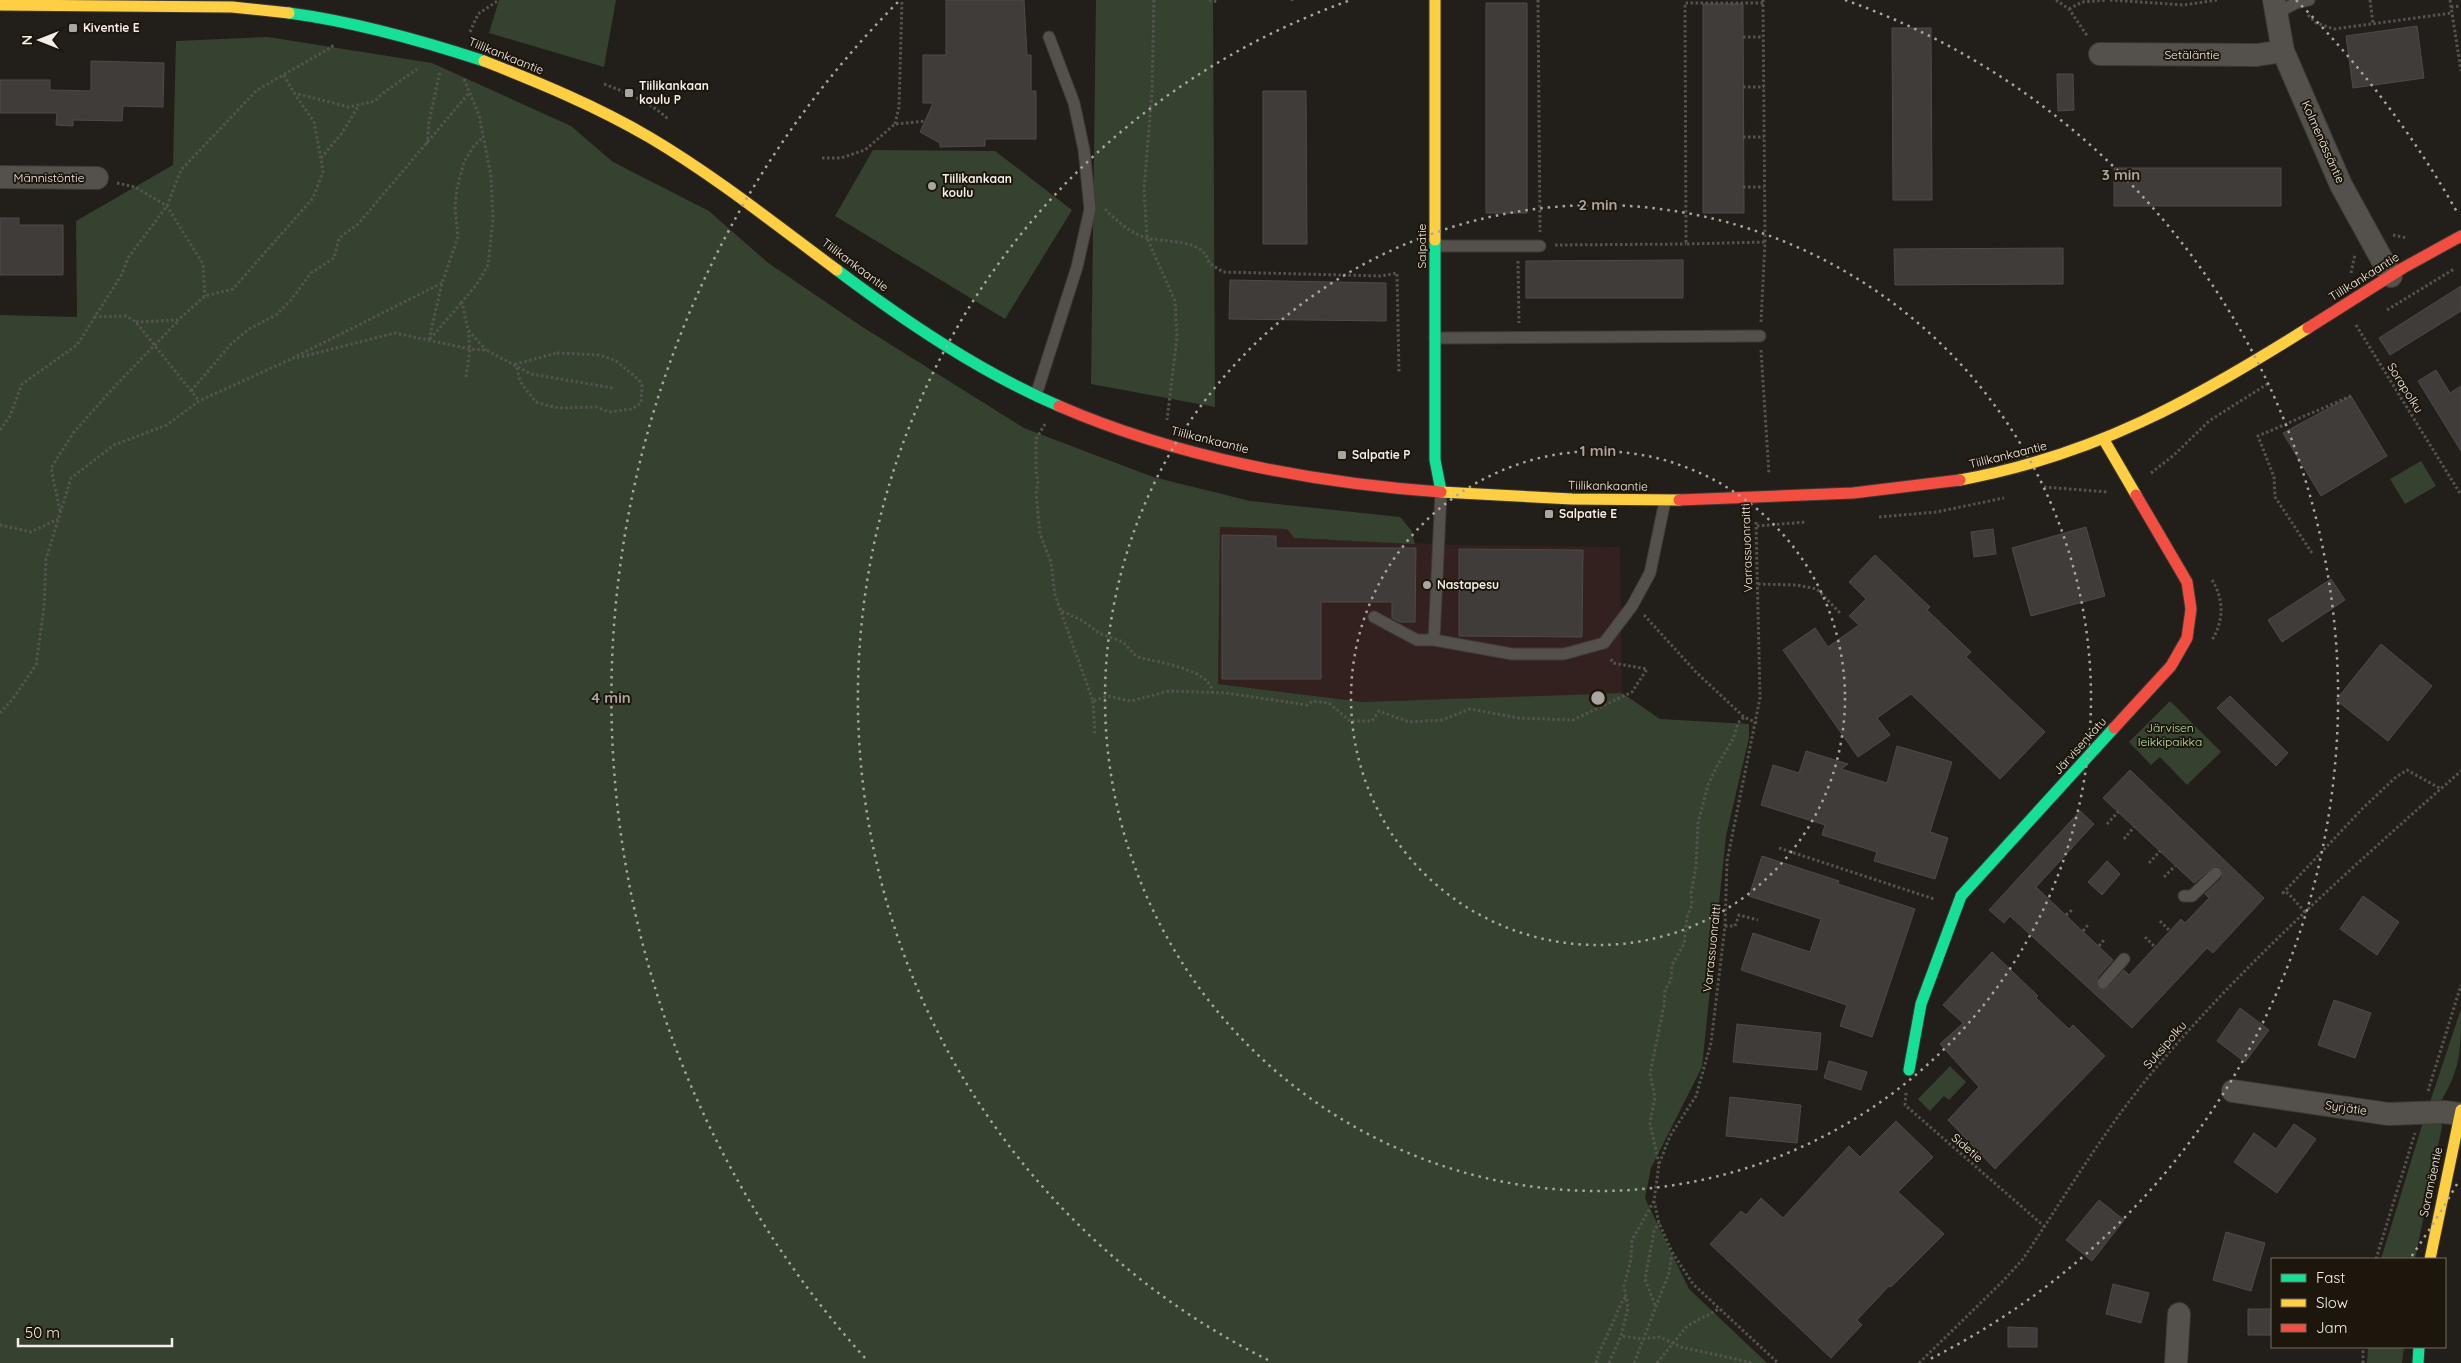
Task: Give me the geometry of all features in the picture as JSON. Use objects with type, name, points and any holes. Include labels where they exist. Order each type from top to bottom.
[{"type":"street","name":"Salpatie","points":[[1435,0],[1435,460],[1441,491]]},
{"type":"street","name":"Tiilikankaantie","points":[[0,5],[248,8],[341,21],[463,53],[599,110],[695,165],[909,322],[1036,395],[1056,404],[1120,429],[1239,463],[1341,480],[1441,491],[1559,499],[1665,500],[1754,498],[1882,490],[1963,480],[2028,465],[2104,440],[2141,424],[2192,397],[2391,276],[2461,236]]},
{"type":"street","name":"Kolmenässäntie","points":[[2282,6],[2283,51],[2341,185],[2373,240],[2391,276]]},
{"type":"street","name":"Setäläntie","points":[[2100,54],[2256,55],[2283,51]]},
{"type":"street","name":"Männistöntie","points":[[0,177],[97,178]]},
{"type":"street","name":"Järvisenkatu","points":[[1909,1070],[1921,1004],[1961,896],[2011,839],[2171,666],[2187,638],[2191,608],[2187,582],[2104,440]]},
{"type":"street","name":"Syrjätie","points":[[2233,1091],[2388,1114],[2460,1112]]},
{"type":"street","name":"Soramäentie","points":[[2430,1258],[2460,1112]]},
{"type":"street","points":[[2176,1363],[2179,1314]]},
{"type":"street","points":[[2418,1363],[2419,1348]]},
{"type":"lane","points":[[2282,6],[2309,0]]},
{"type":"lane","points":[[1036,395],[1077,267],[1090,209],[1090,193],[1084,150],[1074,103],[1049,37]]},
{"type":"lane","points":[[1436,246],[1540,246]]},
{"type":"lane","points":[[1435,338],[1760,336]]},
{"type":"lane","points":[[1434,640],[1441,491]]},
{"type":"lane","points":[[1374,617],[1417,640],[1434,640],[1512,654],[1564,654],[1604,643],[1632,606],[1650,573],[1665,500]]},
{"type":"lane","points":[[2184,896],[2192,896],[2216,873]]},
{"type":"lane","points":[[2103,983],[2124,959]]},
{"type":"path","points":[[429,340],[477,284],[488,265],[493,220],[491,176],[480,116],[462,75],[463,53],[478,14],[499,0]]},
{"type":"path","points":[[895,124],[899,107],[902,0]]},
{"type":"path","points":[[1154,0],[1152,91],[1144,189],[1146,238],[1175,301],[1177,337],[1166,428]]},
{"type":"path","points":[[1209,0],[1218,2]]},
{"type":"path","points":[[1538,0],[1540,246],[1765,242]]},
{"type":"path","points":[[2056,0],[2068,9],[2100,54]]},
{"type":"path","points":[[2068,9],[2082,2],[2108,0],[2184,5],[2217,0]]},
{"type":"path","points":[[2370,0],[2373,23]]},
{"type":"path","points":[[2450,0],[2461,71]]},
{"type":"path","points":[[1686,244],[1685,3],[1763,1],[1765,242],[1760,336],[1769,476],[1779,476]]},
{"type":"path","points":[[2282,6],[2316,23],[2334,29],[2452,13]]},
{"type":"path","points":[[2451,7],[2461,6]]},
{"type":"path","points":[[0,430],[10,416],[22,384],[77,346],[122,274],[128,258],[167,206],[181,170],[257,90],[332,47],[341,21]]},
{"type":"path","points":[[1744,36],[1763,36]]},
{"type":"path","points":[[294,93],[349,108],[375,102],[382,93],[418,68],[436,60],[448,48]]},
{"type":"path","points":[[427,145],[429,122],[441,64],[448,48]]},
{"type":"path","points":[[60,512],[51,468],[74,432],[178,320],[205,296],[233,289],[313,198],[323,172],[314,122],[284,75]]},
{"type":"path","points":[[599,82],[629,93],[658,109],[671,122]]},
{"type":"path","points":[[1744,87],[1764,87]]},
{"type":"path","points":[[191,391],[231,344],[248,329],[276,315],[291,300],[311,273],[334,258],[339,238],[358,224],[469,94]]},
{"type":"path","points":[[321,159],[342,133],[359,105]]},
{"type":"path","points":[[822,158],[841,158],[865,150],[895,124],[925,121]]},
{"type":"path","points":[[429,340],[442,283],[458,237],[455,206],[459,180],[464,162],[473,146],[483,136]]},
{"type":"path","points":[[1744,137],[1764,137]]},
{"type":"path","points":[[97,178],[136,187],[167,206],[203,264],[205,296]]},
{"type":"path","points":[[1744,187],[1764,187]]},
{"type":"path","points":[[1090,193],[1107,212],[1128,228],[1146,238],[1184,243],[1201,250],[1208,257],[1209,263],[1223,272],[1381,276],[1397,273],[1399,374]]},
{"type":"path","points":[[2348,277],[2353,271],[2356,249],[2385,235],[2412,237]]},
{"type":"path","points":[[1518,246],[1519,337]]},
{"type":"path","points":[[0,713],[12,700],[36,665],[44,607],[46,559],[70,478],[114,445],[167,425],[199,401],[292,359],[442,283]]},
{"type":"path","points":[[462,302],[470,349],[466,377]]},
{"type":"path","name":"Sorapolku","points":[[2345,305],[2461,495]]},
{"type":"path","points":[[94,317],[126,316],[136,322],[199,401]]},
{"type":"path","points":[[136,322],[178,320]]},
{"type":"path","points":[[468,330],[486,350]]},
{"type":"path","points":[[292,359],[395,334],[470,349],[486,350],[516,364],[531,374],[614,388]]},
{"type":"path","points":[[557,352],[605,356],[629,370],[639,380],[642,392],[641,403],[632,409],[609,412],[596,407],[559,408],[536,402],[520,381],[516,364],[557,352]]},
{"type":"path","points":[[2312,553],[2275,497],[2274,477],[2258,436],[2351,396]]},
{"type":"path","points":[[1056,404],[1036,439],[1036,472],[1038,481],[1036,493],[1040,534],[1051,562],[1055,595],[1093,701],[1095,736]]},
{"type":"path","name":"Varrassuonraitti","points":[[1769,476],[1753,479],[1758,584],[1760,698],[1727,862],[1724,926],[1708,1052],[1696,1096],[1670,1136],[1659,1164],[1654,1202],[1658,1223],[1672,1252],[1693,1284],[1778,1363]]},
{"type":"path","points":[[0,525],[31,532],[58,519]]},
{"type":"path","points":[[1758,584],[1797,585],[1817,589],[1840,613]]},
{"type":"path","points":[[1632,606],[1696,672],[1744,716],[1756,723]]},
{"type":"path","points":[[1061,611],[1083,621],[1099,633],[1123,642],[1135,655],[1141,658],[1187,670],[1206,678],[1211,684],[1212,693]]},
{"type":"path","points":[[1093,701],[1108,696],[1131,700],[1169,691],[1212,693],[1307,705],[1313,701],[1329,703],[1350,721],[1372,721],[1379,711],[1409,722],[1442,720],[1470,709],[1519,718],[1573,720],[1632,692],[1647,669],[1613,663],[1604,643]]},
{"type":"path","points":[[1659,1164],[1650,1123],[1655,1098],[1650,1074],[1664,1005],[1665,990],[1671,980],[1672,966],[1684,944],[1687,916],[1692,905],[1691,893],[1696,867],[1698,823],[1708,785],[1717,766],[1734,739],[1738,723],[1744,716]]},
{"type":"path","points":[[2305,912],[2288,894],[2283,893],[2396,777],[2407,770],[2441,788]]},
{"type":"path","name":"Suksipolku","points":[[1919,1363],[2023,1259],[2138,1091],[2166,1055],[2305,912],[2461,770]]},
{"type":"path","points":[[2107,824],[2118,812]]},
{"type":"path","points":[[2124,839],[2134,827]]},
{"type":"path","points":[[1779,848],[1956,906]]},
{"type":"path","points":[[2149,863],[2160,851]]},
{"type":"path","points":[[2164,877],[2175,866]]},
{"type":"path","points":[[2066,915],[2072,910]]},
{"type":"path","points":[[1724,926],[1735,926],[1739,915],[1758,920]]},
{"type":"path","points":[[2160,921],[2170,931]]},
{"type":"path","points":[[2083,931],[2088,925]]},
{"type":"path","points":[[2145,937],[2156,947]]},
{"type":"path","points":[[2099,946],[2104,940]]},
{"type":"path","name":"Sidetie","points":[[1909,1070],[1905,1105],[2045,1226]]},
{"type":"path","points":[[1609,1363],[1621,1336],[1628,1308],[1624,1286],[1631,1258],[1632,1240],[1654,1202]]},
{"type":"path","points":[[1655,1306],[1646,1279],[1654,1230],[1658,1223]]},
{"type":"path","points":[[1634,1363],[1668,1273],[1672,1252]]},
{"type":"path","points":[[1596,1363],[1600,1348],[1626,1295]]},
{"type":"path","points":[[1657,1363],[1687,1326],[1719,1309]]},
{"type":"path","points":[[1621,1336],[1642,1339],[1660,1337],[1681,1347],[1753,1363]]},
{"type":"path","points":[[2362,1363],[2364,1348]]},
{"type":"shaded area","points":[[1220,527],[1287,529],[1294,538],[1458,545],[1620,547],[1622,693],[1363,702],[1218,684]]},
{"type":"green space","points":[[499,0],[616,0],[604,67],[489,33]]},
{"type":"green space","points":[[1096,0],[1213,0],[1215,407],[1091,384]]},
{"type":"green space","points":[[268,37],[432,63],[571,126],[613,162],[709,211],[767,262],[861,326],[1024,428],[1153,477],[1250,501],[1400,517],[1411,530],[1415,544],[1294,538],[1287,529],[1220,527],[1218,684],[1363,702],[1622,693],[1660,719],[1749,724],[1749,738],[1726,836],[1702,1067],[1651,1168],[1645,1198],[1689,1289],[1767,1363],[0,1363],[0,315],[77,317],[76,221],[173,165],[176,41]]},
{"type":"green space","points":[[873,150],[995,151],[1072,210],[1005,319],[835,216]]},
{"type":"green space","points":[[2421,461],[2436,486],[2405,504],[2390,479]]},
{"type":"green space","name":"Järvisen leikkipaikka","points":[[2170,701],[2221,752],[2187,785],[2160,757],[2151,765],[2129,742]]},
{"type":"green space","points":[[2461,1009],[2460,1046],[2453,1078],[2441,1101],[2430,1102]]},
{"type":"green space","points":[[1950,1066],[1966,1082],[1949,1100],[1944,1096],[1930,1111],[1918,1099]]},
{"type":"green space","points":[[2424,1119],[2441,1121],[2442,1127],[2415,1258],[2381,1258]]},
{"type":"green space","points":[[2368,1348],[2404,1348],[2402,1363],[2367,1363]]},
{"type":"building","points":[[946,0],[1024,0],[1027,55],[1031,55],[1031,91],[1036,91],[1036,139],[985,139],[985,146],[940,147],[940,143],[920,132],[933,103],[923,103],[923,55],[946,55]]},
{"type":"building","points":[[1486,3],[1527,3],[1527,213],[1486,213]]},
{"type":"building","points":[[1703,4],[1743,4],[1744,213],[1703,213]]},
{"type":"building","points":[[2417,26],[2424,78],[2353,88],[2346,36]]},
{"type":"building","points":[[1892,28],[1931,28],[1932,200],[1893,200]]},
{"type":"building","points":[[91,61],[164,63],[163,107],[123,106],[122,121],[73,120],[73,126],[56,125],[57,113],[0,113],[0,80],[50,80],[50,90],[91,91]]},
{"type":"building","points":[[2057,74],[2073,74],[2074,110],[2058,111]]},
{"type":"building","points":[[1263,91],[1306,91],[1307,244],[1263,244]]},
{"type":"building","points":[[2114,168],[2281,168],[2281,206],[2114,206]]},
{"type":"building","points":[[0,218],[19,218],[19,225],[63,225],[63,275],[0,275]]},
{"type":"building","points":[[2063,248],[2063,284],[1895,285],[1894,249]]},
{"type":"building","points":[[1683,260],[1683,298],[1526,298],[1526,261]]},
{"type":"building","points":[[1230,280],[1386,283],[1386,321],[1229,319]]},
{"type":"building","points":[[2461,286],[2461,311],[2390,355],[2379,338]]},
{"type":"building","points":[[2436,370],[2450,393],[2461,386],[2461,451],[2418,381]]},
{"type":"building","points":[[2351,396],[2387,456],[2321,496],[2283,433]]},
{"type":"building","points":[[2086,527],[2105,596],[2031,616],[2012,548]]},
{"type":"building","points":[[1993,529],[1996,554],[1974,557],[1971,532]]},
{"type":"building","points":[[1222,535],[1276,536],[1276,548],[1416,548],[1415,622],[1400,622],[1392,618],[1392,602],[1321,602],[1321,679],[1222,679]]},
{"type":"building","points":[[1459,549],[1583,550],[1582,637],[1459,636]]},
{"type":"building","points":[[1875,555],[1930,607],[1927,610],[1971,652],[1966,657],[2045,732],[2000,779],[1911,694],[1877,718],[1890,735],[1858,757],[1783,650],[1815,628],[1828,647],[1859,625],[1849,616],[1866,599],[1849,582]]},
{"type":"building","points":[[2331,579],[2345,600],[2282,642],[2268,620]]},
{"type":"building","points":[[2381,644],[2432,686],[2388,741],[2336,700]]},
{"type":"building","points":[[2230,696],[2288,753],[2276,766],[2217,708]]},
{"type":"building","points":[[1897,746],[1952,762],[1930,832],[1948,838],[1935,879],[1874,861],[1877,852],[1822,835],[1825,825],[1761,805],[1773,765],[1799,773],[1806,751],[1848,764],[1841,769],[1887,783]]},
{"type":"building","points":[[2130,770],[2264,898],[2213,953],[2207,948],[2132,1028],[2010,916],[2004,923],[1989,910],[2080,811],[2094,824],[2036,887],[2113,960],[2097,978],[2098,988],[2102,990],[2108,988],[2124,970],[2129,975],[2181,919],[2185,923],[2209,898],[2205,894],[2222,878],[2223,871],[2219,866],[2214,866],[2194,883],[2103,798]]},
{"type":"building","points":[[1762,856],[1839,881],[1838,884],[1915,909],[1872,1037],[1840,1026],[1847,1005],[1741,970],[1753,933],[1810,952],[1821,919],[1749,896]]},
{"type":"building","points":[[2107,861],[2120,874],[2102,895],[2088,882]]},
{"type":"building","points":[[2363,896],[2399,922],[2377,955],[2340,929]]},
{"type":"building","points":[[1992,952],[2069,1029],[2073,1025],[2105,1056],[1995,1169],[1948,1120],[1979,1087],[1940,1044],[1963,1023],[1943,1005]]},
{"type":"building","points":[[2334,1000],[2371,1013],[2355,1058],[2318,1045]]},
{"type":"building","points":[[2240,1008],[2269,1030],[2245,1062],[2217,1041]]},
{"type":"building","points":[[1737,1024],[1821,1033],[1817,1070],[1733,1062]]},
{"type":"building","points":[[1829,1061],[1867,1072],[1861,1090],[1824,1078]]},
{"type":"building","points":[[1730,1097],[1801,1105],[1797,1143],[1726,1136]]},
{"type":"building","points":[[1896,1121],[1933,1157],[1898,1192],[1944,1234],[1891,1287],[1889,1286],[1857,1320],[1862,1325],[1831,1358],[1710,1244],[1741,1211],[1746,1215],[1761,1198],[1783,1218],[1849,1146],[1860,1157]]},
{"type":"building","points":[[2294,1124],[2316,1139],[2277,1193],[2234,1162],[2254,1133],[2276,1149]]},
{"type":"building","points":[[2099,1200],[2124,1220],[2092,1261],[2066,1240]]},
{"type":"building","points":[[2226,1232],[2265,1243],[2251,1291],[2213,1280]]},
{"type":"building","points":[[2113,1284],[2149,1293],[2141,1323],[2106,1314]]},
{"type":"building","points":[[2248,1309],[2271,1309],[2271,1335],[2248,1335]]},
{"type":"building","points":[[2008,1327],[2037,1328],[2037,1347],[2008,1347]]},
{"type":"traffic: fast","points":[[289,13],[339,21],[388,32],[484,61]]},
{"type":"traffic: fast","points":[[1435,240],[1435,460],[1441,491]]},
{"type":"traffic: fast","points":[[837,270],[944,345],[1001,378],[1059,406]]},
{"type":"traffic: fast","points":[[1909,1070],[1921,1004],[1961,896],[2114,728]]},
{"type":"traffic: fast","points":[[2418,1363],[2419,1348]]},
{"type":"traffic: slow","points":[[1435,0],[1435,240]]},
{"type":"traffic: slow","points":[[0,5],[232,7],[289,13]]},
{"type":"traffic: slow","points":[[484,61],[588,105],[649,137],[721,184],[837,270]]},
{"type":"traffic: slow","points":[[1960,480],[2056,456],[2142,422],[2224,379],[2308,328]]},
{"type":"traffic: slow","points":[[2104,440],[2136,495]]},
{"type":"traffic: slow","points":[[1441,492],[1572,499],[1679,500]]},
{"type":"traffic: slow","points":[[2430,1258],[2461,1110]]},
{"type":"traffic: jam","points":[[2308,328],[2403,268],[2461,236]]},
{"type":"traffic: jam","points":[[1059,406],[1150,440],[1246,465],[1344,482],[1441,492]]},
{"type":"traffic: jam","points":[[1679,500],[1853,493],[1960,480]]},
{"type":"traffic: jam","points":[[2114,728],[2171,666],[2187,638],[2191,609],[2187,582],[2136,495]]},
{"type":"place","name":"Kiventie E","points":[[73,28]]},
{"type":"place","name":"Tiilikankaan koulu P","points":[[629,93]]},
{"type":"place","name":"Tiilikankaan koulu","points":[[932,186]]},
{"type":"place","name":"Salpatie P","points":[[1342,455]]},
{"type":"place","name":"Salpatie E","points":[[1549,514]]},
{"type":"place","name":"Nastapesu","points":[[1427,585]]}]
